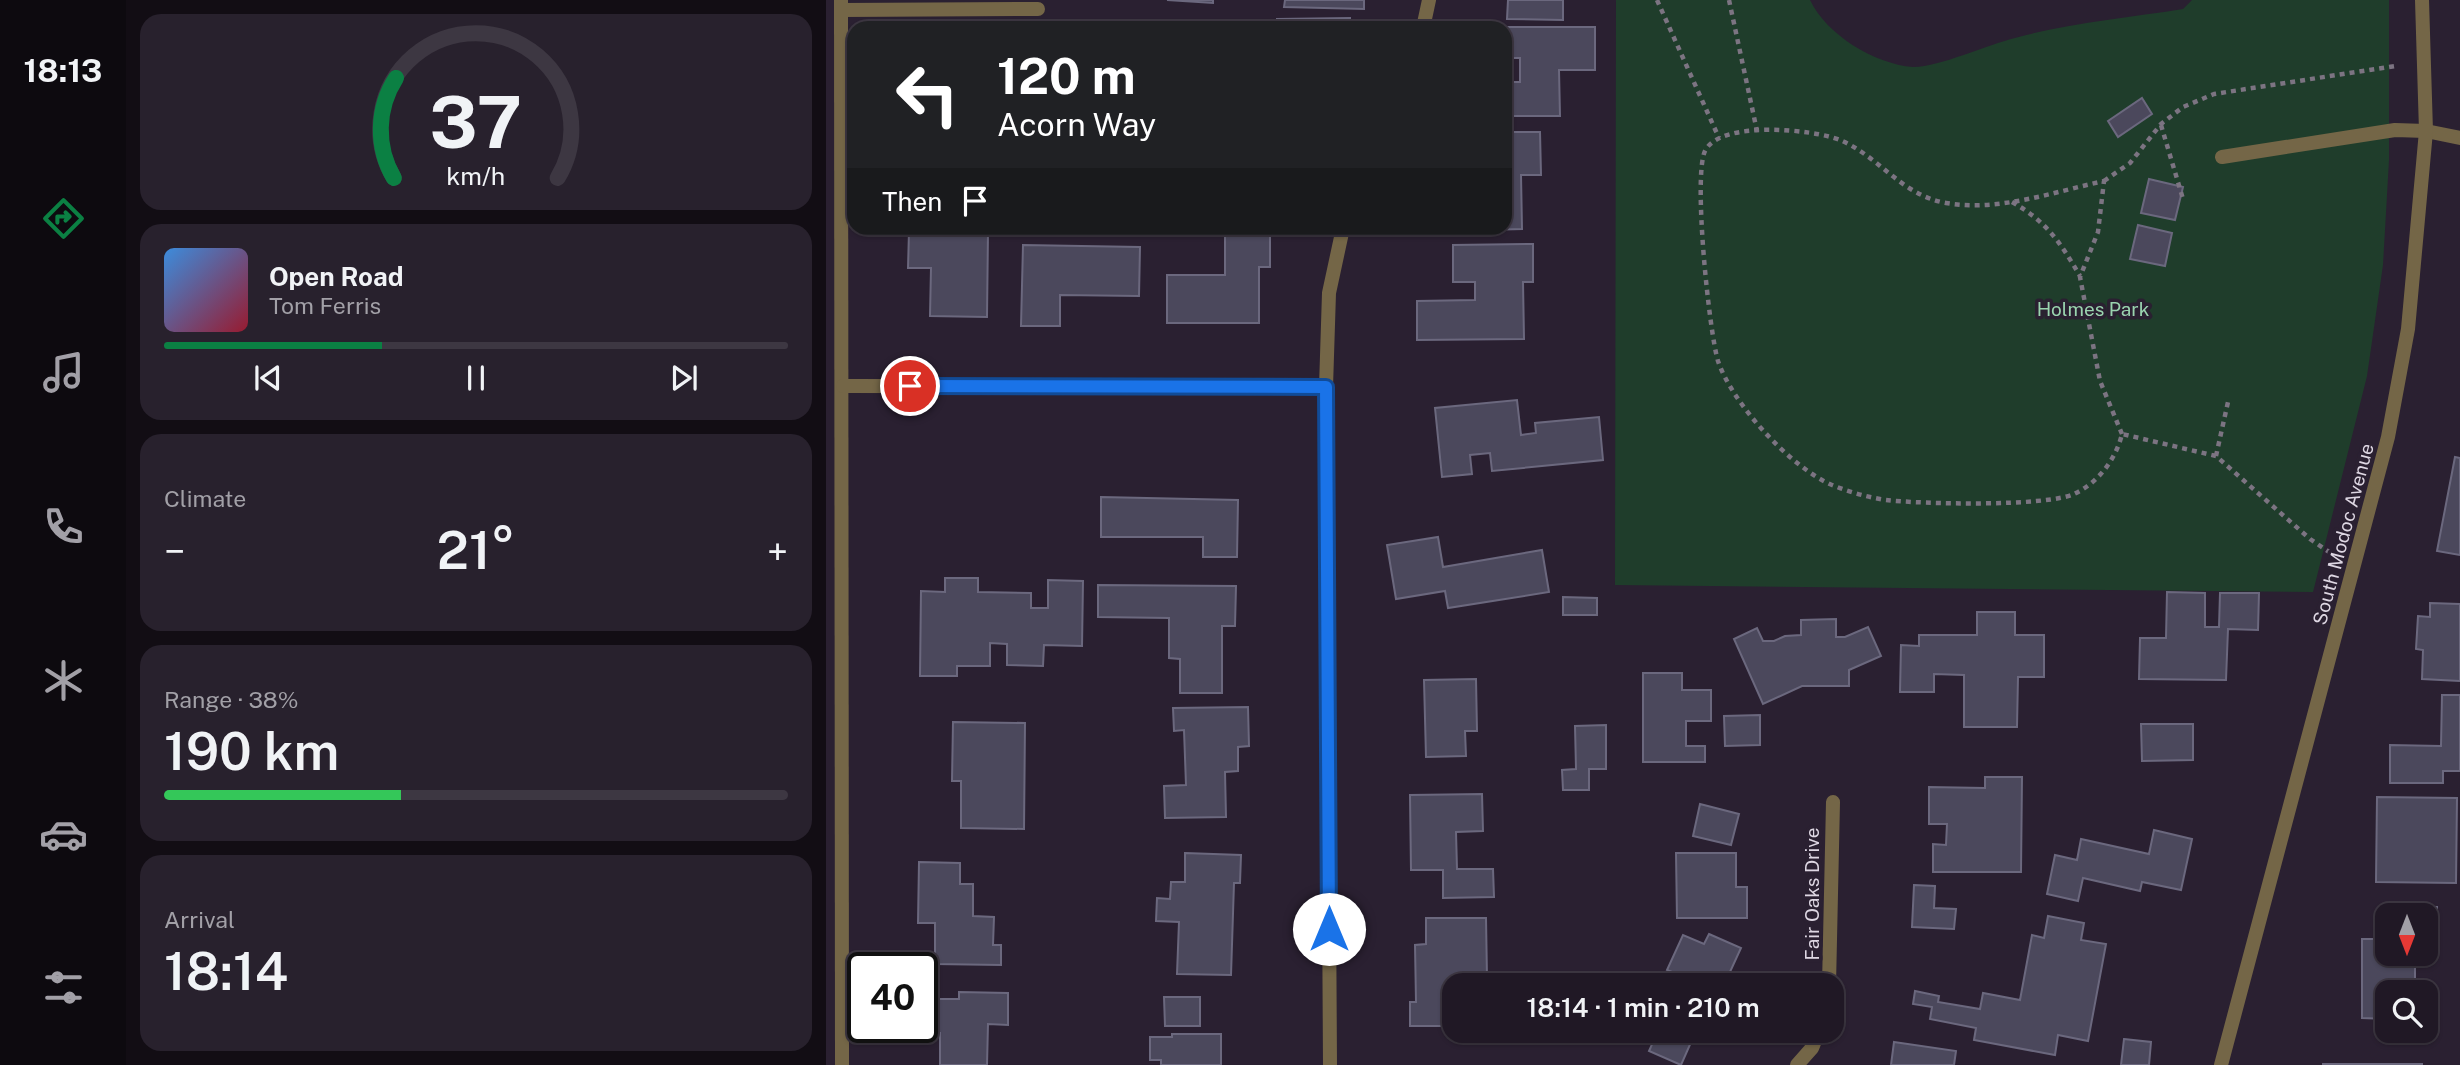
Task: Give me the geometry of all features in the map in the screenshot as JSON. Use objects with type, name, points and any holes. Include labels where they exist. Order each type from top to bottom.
[{"type":"street","points":[[1424,21],[1429,0]]},
{"type":"street","name":"South Modoc Avenue","points":[[2221,1065],[2388,437],[2408,329],[2426,131],[2422,0]]},
{"type":"street","points":[[842,1065],[841,5],[1038,9]]},
{"type":"street","points":[[2222,157],[2395,130],[2426,131],[2460,138]]},
{"type":"street","points":[[1330,1065],[1326,387],[1329,293],[1341,235]]},
{"type":"street","points":[[843,386],[1326,387]]},
{"type":"street","name":"Fair Oaks Drive","points":[[1829,973],[1833,802]]},
{"type":"street","points":[[1797,1065],[1814,1043]]},
{"type":"path","points":[[1657,0],[1719,138]]},
{"type":"path","points":[[1729,0],[1757,131]]},
{"type":"path","points":[[2012,202],[2036,216],[2045,225],[2060,242],[2080,277],[2100,381],[2122,434],[2118,453],[2098,477],[2074,494],[2040,502],[1888,500],[1859,495],[1828,483],[1801,464],[1771,438],[1744,407],[1724,377],[1715,349],[1700,177],[1705,150],[1719,138],[1738,132],[1803,131],[1838,140],[1860,151],[1900,184],[1927,198],[1947,203],[2012,202],[2104,181],[2130,163],[2161,124],[2183,107],[2214,94],[2395,66]]},
{"type":"path","points":[[2161,124],[2183,199]]},
{"type":"path","points":[[2080,277],[2098,232],[2104,181]]},
{"type":"path","points":[[2216,456],[2228,402]]},
{"type":"path","points":[[2122,434],[2216,456],[2310,540],[2330,554],[2356,562]]},
{"type":"green space","name":"Holmes Park","points":[[1616,0],[1810,0],[1827,24],[1853,45],[1883,60],[1913,67],[1935,64],[2035,33],[2183,9],[2192,0],[2389,0],[2389,160],[2383,265],[2367,376],[2313,592],[1615,585]]},
{"type":"building","points":[[1167,0],[1213,0],[1213,3]]},
{"type":"building","points":[[1285,0],[1364,0],[1364,9],[1284,7]]},
{"type":"building","points":[[1508,0],[1563,0],[1563,20],[1507,19]]},
{"type":"building","points":[[1350,18],[1350,21],[1277,21]]},
{"type":"building","points":[[1512,27],[1595,27],[1595,70],[1559,70],[1560,116],[1512,116],[1512,82],[1520,82],[1520,58],[1512,58]]},
{"type":"building","points":[[2142,98],[2152,114],[2118,137],[2108,121]]},
{"type":"building","points":[[1512,132],[1540,132],[1541,175],[1521,175],[1522,229],[1512,229]]},
{"type":"building","points":[[2149,179],[2183,187],[2175,220],[2141,213]]},
{"type":"building","points":[[2138,225],[2172,233],[2165,266],[2130,259]]},
{"type":"building","points":[[909,235],[988,235],[987,317],[930,316],[931,268],[908,268]]},
{"type":"building","points":[[1225,235],[1270,235],[1270,267],[1259,267],[1259,323],[1167,323],[1167,275],[1225,275]]},
{"type":"building","points":[[1533,244],[1533,282],[1523,282],[1524,339],[1417,340],[1417,301],[1475,300],[1475,282],[1453,282],[1453,245]]},
{"type":"building","points":[[1023,245],[1140,247],[1139,296],[1060,295],[1060,326],[1021,326]]},
{"type":"building","points":[[1517,400],[1521,435],[1536,433],[1535,423],[1599,417],[1603,460],[1492,471],[1490,453],[1470,455],[1472,474],[1442,477],[1435,408]]},
{"type":"building","points":[[2455,457],[2460,458],[2460,555],[2437,551]]},
{"type":"building","points":[[1101,497],[1238,500],[1237,557],[1203,557],[1203,537],[1101,537]]},
{"type":"building","points":[[1438,537],[1443,567],[1542,550],[1549,592],[1448,608],[1445,591],[1396,599],[1387,545]]},
{"type":"building","points":[[945,578],[978,578],[978,592],[1031,593],[1031,608],[1048,608],[1048,580],[1083,581],[1082,646],[1044,645],[1043,666],[1007,665],[1007,644],[990,643],[990,666],[957,666],[957,676],[920,676],[921,591],[945,592]]},
{"type":"building","points":[[1098,585],[1236,586],[1235,626],[1222,626],[1222,693],[1180,693],[1180,659],[1169,658],[1169,618],[1098,617]]},
{"type":"building","points":[[2167,592],[2205,593],[2205,627],[2219,627],[2220,593],[2259,593],[2258,630],[2228,629],[2226,680],[2139,679],[2140,638],[2166,638]]},
{"type":"building","points":[[1563,597],[1597,598],[1597,615],[1563,615]]},
{"type":"building","points":[[2430,603],[2460,604],[2460,681],[2422,679],[2423,650],[2416,649],[2418,616],[2430,617]]},
{"type":"building","points":[[1977,612],[2015,612],[2015,635],[2044,635],[2044,677],[2018,677],[2017,727],[1964,727],[1964,675],[1934,674],[1934,692],[1900,692],[1901,645],[1919,646],[1919,635],[1977,635]]},
{"type":"building","points":[[1836,619],[1836,637],[1845,637],[1868,627],[1881,656],[1849,670],[1849,686],[1802,686],[1763,704],[1734,639],[1757,628],[1763,641],[1774,641],[1785,636],[1801,635],[1801,620]]},
{"type":"building","points":[[1643,673],[1682,673],[1682,690],[1711,690],[1711,721],[1686,721],[1686,746],[1705,746],[1705,762],[1643,762]]},
{"type":"building","points":[[1476,679],[1477,731],[1465,731],[1466,756],[1426,757],[1424,680]]},
{"type":"building","points":[[2442,695],[2460,695],[2460,771],[2443,771],[2443,783],[2390,783],[2390,745],[2441,746]]},
{"type":"building","points":[[1248,707],[1249,746],[1238,747],[1238,771],[1225,772],[1226,817],[1165,818],[1164,786],[1186,785],[1184,730],[1174,731],[1173,708]]},
{"type":"building","points":[[1760,715],[1760,745],[1725,746],[1724,716]]},
{"type":"building","points":[[953,722],[1025,723],[1024,829],[961,828],[961,781],[952,781]]},
{"type":"building","points":[[2141,724],[2193,724],[2193,760],[2142,761]]},
{"type":"building","points":[[1606,725],[1606,769],[1589,769],[1589,790],[1563,790],[1562,770],[1576,769],[1575,726]]},
{"type":"building","points":[[1985,777],[2022,777],[2021,872],[1933,872],[1933,844],[1946,845],[1947,824],[1929,824],[1929,787],[1985,788]]},
{"type":"building","points":[[1482,794],[1483,831],[1456,832],[1457,869],[1493,869],[1494,897],[1443,898],[1443,870],[1411,870],[1410,795]]},
{"type":"building","points":[[2377,797],[2457,798],[2456,883],[2376,882]]},
{"type":"building","points":[[1700,804],[1739,814],[1731,845],[1693,836]]},
{"type":"building","points":[[2154,830],[2192,839],[2181,890],[2142,882],[2140,891],[2083,878],[2078,901],[2047,894],[2055,855],[2077,860],[2081,839],[2149,854]]},
{"type":"building","points":[[1185,853],[1241,855],[1240,883],[1234,883],[1231,975],[1177,974],[1179,922],[1156,921],[1157,898],[1170,899],[1171,882],[1185,882]]},
{"type":"building","points":[[1676,853],[1736,853],[1736,887],[1747,887],[1747,918],[1677,918]]},
{"type":"building","points":[[919,862],[960,863],[960,884],[973,884],[973,916],[994,917],[993,945],[1001,945],[1001,965],[938,964],[938,952],[935,952],[935,923],[918,923]]},
{"type":"building","points":[[1914,885],[1935,886],[1934,908],[1956,909],[1954,929],[1912,927]]},
{"type":"building","points":[[2048,916],[2084,923],[2081,940],[2106,944],[2088,1041],[2058,1035],[2055,1055],[1974,1040],[1976,1028],[1930,1019],[1932,1007],[1913,1004],[1915,991],[1939,996],[1938,1002],[1980,1009],[1983,993],[2020,1000],[2032,935],[2044,938]]},
{"type":"building","points":[[1426,918],[1486,918],[1487,973],[1442,973],[1442,1026],[1410,1026],[1410,1002],[1416,1002],[1415,945],[1426,944]]},
{"type":"building","points":[[1709,934],[1741,948],[1730,973],[1674,973],[1667,970],[1683,935],[1704,944]]},
{"type":"building","points":[[2362,939],[2375,939],[2375,966],[2415,966],[2415,980],[2375,980],[2375,1019],[2362,1018]]},
{"type":"building","points":[[959,992],[1008,993],[1008,1025],[988,1024],[987,1065],[940,1065],[938,999],[959,999]]},
{"type":"building","points":[[1164,997],[1200,997],[1200,1026],[1165,1026]]},
{"type":"building","points":[[1172,1034],[1221,1034],[1221,1065],[1161,1065],[1161,1060],[1150,1060],[1150,1037],[1172,1037]]},
{"type":"building","points":[[2124,1039],[2151,1042],[2149,1065],[2121,1065]]},
{"type":"building","points":[[1894,1042],[1956,1051],[1954,1065],[1891,1065]]},
{"type":"building","points":[[1653,1043],[1691,1043],[1681,1065],[1649,1051]]},
{"type":"building","points":[[2422,1064],[2422,1065],[2323,1065]]},
{"type":"route","points":[[910,386],[1326,387],[1329,929]]}]
